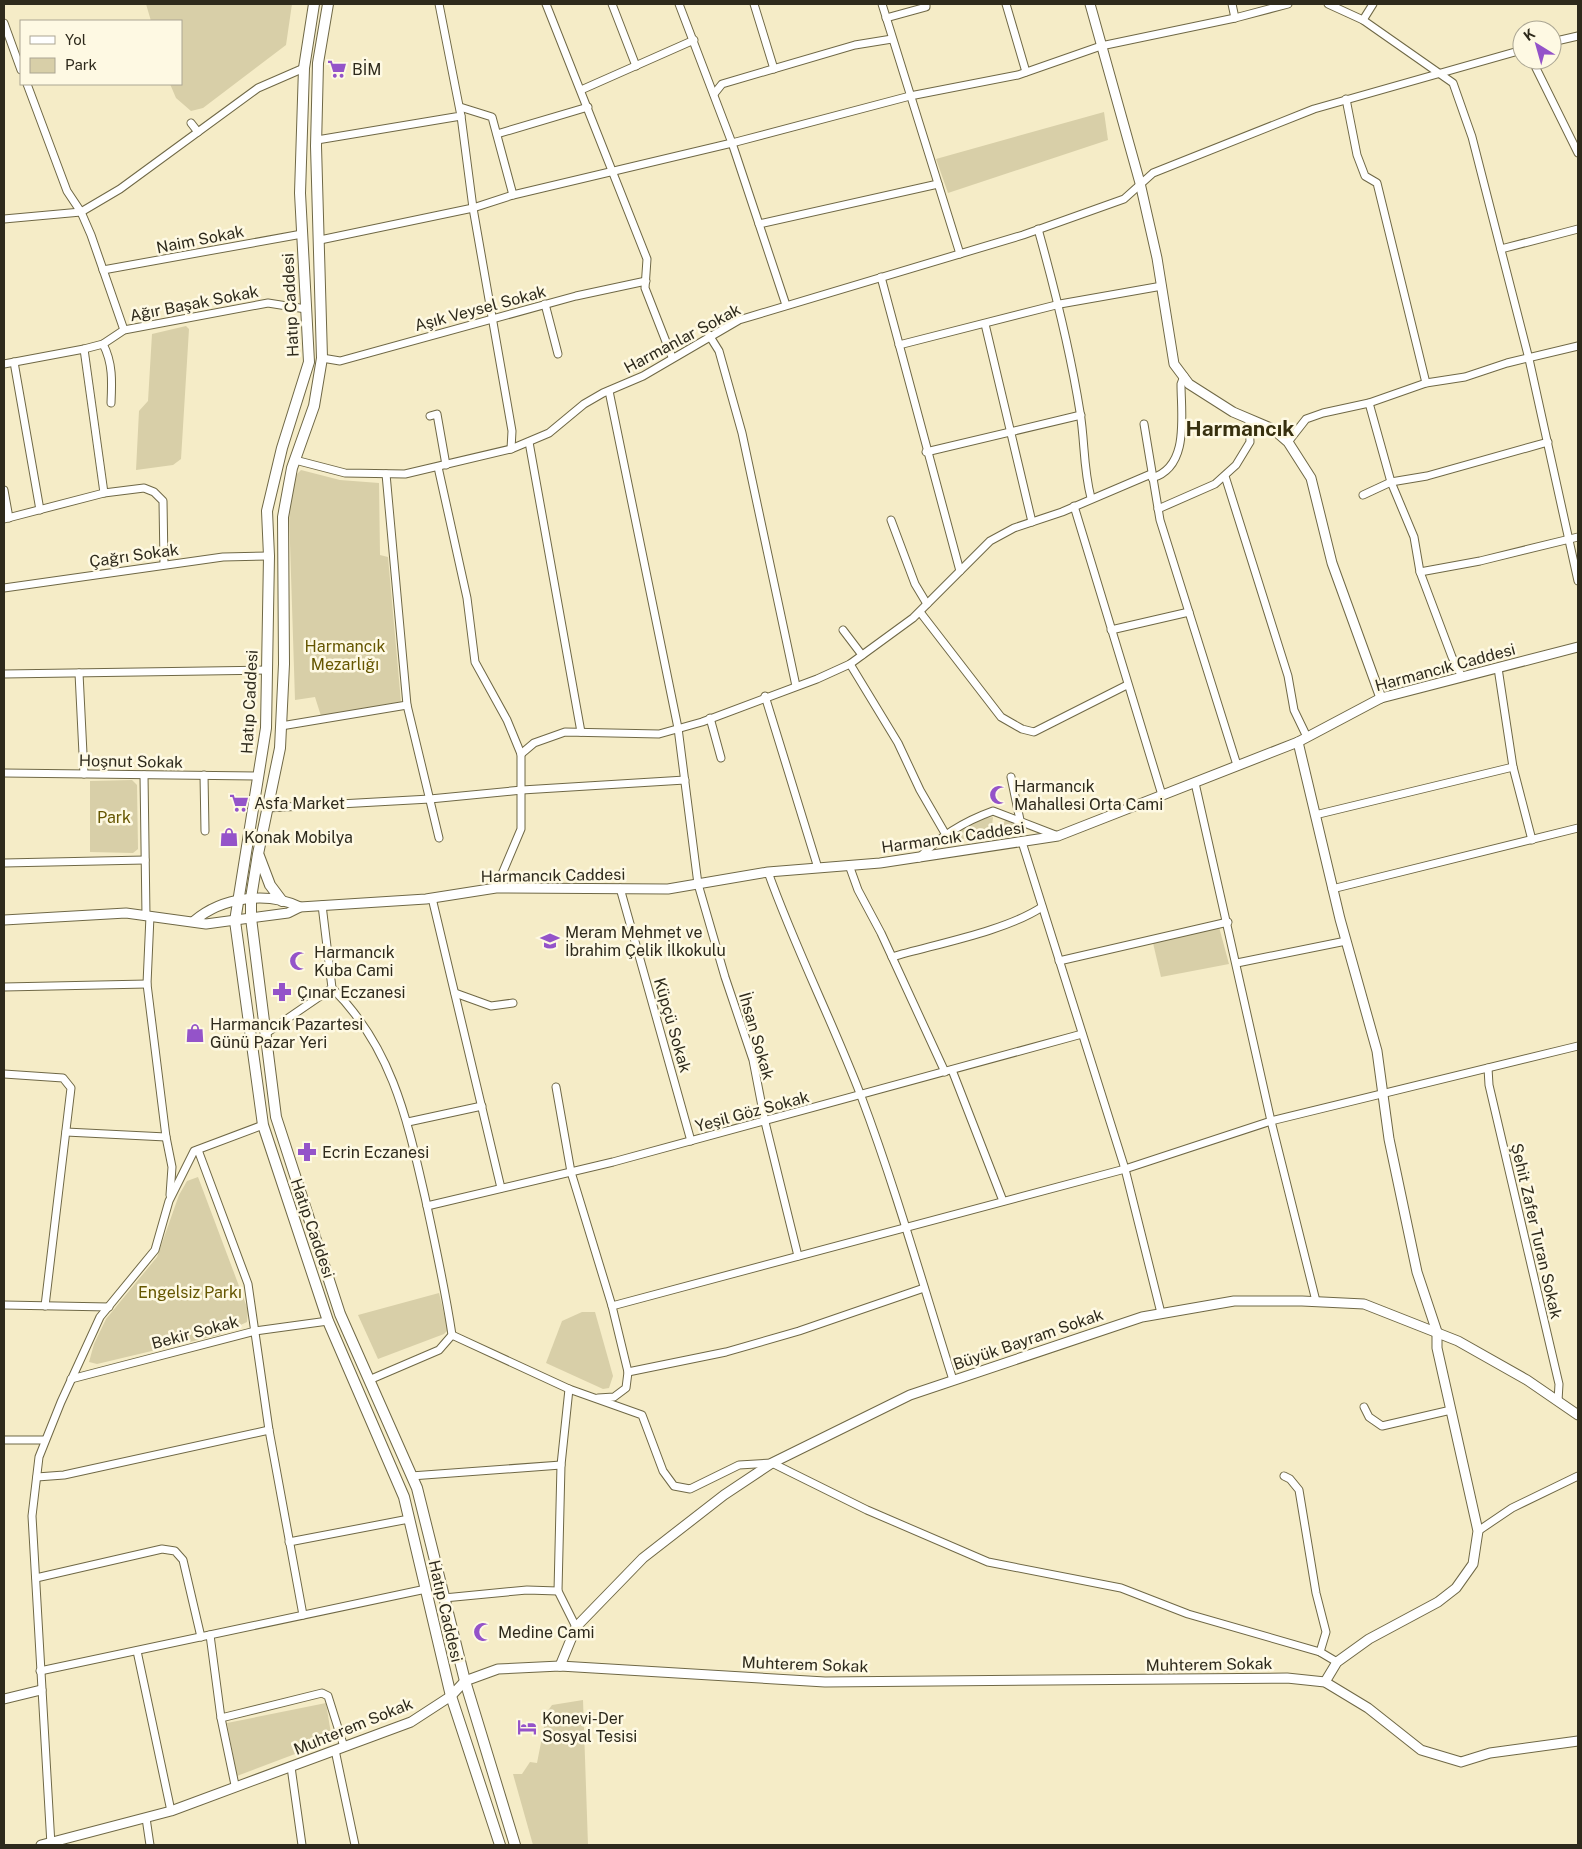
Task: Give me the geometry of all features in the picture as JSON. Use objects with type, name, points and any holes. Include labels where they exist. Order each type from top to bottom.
[{"type":"main road","name":"Hatıp Caddesi","points":[[314,4],[304,68],[300,193],[309,362],[271,488],[266,511],[269,556],[266,728],[235,921],[262,1125],[328,1321],[404,1497],[451,1696],[500,1845]]},
{"type":"main road","name":"Hatıp Caddesi","points":[[328,4],[318,63],[316,140],[322,358],[314,406],[295,460],[283,517],[284,664],[282,726],[280,748],[258,854],[251,898],[251,918],[276,1117],[340,1314],[417,1488],[465,1681],[515,1845]]},
{"type":"main road","points":[[258,854],[266,878],[282,901]]},
{"type":"street","points":[[438,4],[460,108],[473,208],[512,431],[511,449]]},
{"type":"street","points":[[546,4],[614,170],[647,259],[645,288],[672,357]]},
{"type":"street","points":[[612,4],[636,66]]},
{"type":"street","points":[[682,4],[732,143],[786,305]]},
{"type":"street","points":[[754,4],[774,69]]},
{"type":"street","points":[[882,4],[960,254]]},
{"type":"street","points":[[886,18],[926,7],[926,4]]},
{"type":"street","points":[[1006,4],[1026,72]]},
{"type":"street","points":[[1090,4],[1140,183],[1162,286],[1174,364],[1189,384],[1233,412],[1273,429],[1288,442],[1311,478],[1332,563],[1381,698]]},
{"type":"street","points":[[1232,4],[1235,18]]},
{"type":"street","points":[[320,240],[473,208],[614,170],[732,143],[910,96],[1026,72],[1101,46],[1235,18],[1288,4]]},
{"type":"street","points":[[1328,4],[1363,20],[1454,83],[1472,137],[1529,359],[1578,581]]},
{"type":"street","points":[[1363,20],[1374,4]]},
{"type":"street","points":[[4,23],[20,67]]},
{"type":"street","points":[[1562,40],[1578,36]]},
{"type":"street","points":[[714,94],[722,84],[855,44],[892,39]]},
{"type":"street","points":[[581,90],[694,40]]},
{"type":"street","name":"Harmanlar Sokak","points":[[295,460],[346,473],[405,474],[511,449],[549,433],[584,404],[609,390],[644,376],[672,357],[739,320],[1038,229],[1124,199],[1153,173],[1314,109],[1512,53]]},
{"type":"street","points":[[4,219],[80,212],[120,189],[258,88],[304,68]]},
{"type":"street","points":[[1537,70],[1576,141],[1578,152]]},
{"type":"street","points":[[26,85],[67,191],[80,212],[124,330]]},
{"type":"street","points":[[1346,99],[1357,155],[1365,176],[1377,183],[1426,383]]},
{"type":"street","points":[[497,134],[588,107]]},
{"type":"street","points":[[460,108],[492,117],[513,196]]},
{"type":"street","points":[[316,140],[461,116]]},
{"type":"street","points":[[191,123],[198,132]]},
{"type":"street","points":[[759,224],[938,184]]},
{"type":"street","points":[[1038,229],[1060,304],[1080,414],[1084,472],[1091,498]]},
{"type":"street","points":[[1501,249],[1578,229]]},
{"type":"street","name":"Naim Sokak","points":[[102,270],[302,234]]},
{"type":"street","points":[[881,277],[926,452],[960,571]]},
{"type":"street","name":"Aşık Veysel Sokak","points":[[322,358],[340,361],[545,304],[646,281]]},
{"type":"street","points":[[899,345],[1060,304],[1162,286]]},
{"type":"street","name":"Ağır Başak Sokak","points":[[4,364],[103,344],[124,330],[268,303],[306,309]]},
{"type":"street","points":[[545,304],[558,354]]},
{"type":"street","points":[[985,324],[1032,522]]},
{"type":"street","points":[[710,335],[719,351],[742,433],[796,686]]},
{"type":"street","points":[[103,344],[109,354],[111,368],[111,403]]},
{"type":"street","points":[[1288,442],[1306,419],[1323,413],[1369,403],[1426,383],[1465,377],[1507,363],[1578,346]]},
{"type":"street","points":[[84,349],[104,493]]},
{"type":"street","points":[[14,362],[40,510]]},
{"type":"street","points":[[521,754],[534,743],[565,732],[658,734],[710,718],[850,664],[920,612],[990,541],[1014,528],[1091,498],[1152,476],[1162,475],[1170,467],[1180,448],[1181,384],[1184,376]]},
{"type":"street","name":"İhsan Sokak","points":[[609,390],[678,728],[698,884],[725,977],[753,1060],[764,1122],[798,1256]]},
{"type":"street","points":[[1369,403],[1391,482],[1414,537],[1420,572],[1452,657],[1462,677]]},
{"type":"street","points":[[430,416],[437,414],[446,465]]},
{"type":"street","points":[[926,452],[1010,433],[1080,414]]},
{"type":"street","points":[[1158,508],[1215,484],[1225,476],[1236,465],[1250,442],[1248,419]]},
{"type":"street","points":[[1144,424],[1158,508],[1237,765]]},
{"type":"street","points":[[529,442],[581,732]]},
{"type":"street","points":[[1364,495],[1391,482],[1427,476],[1548,442]]},
{"type":"street","points":[[438,466],[466,598],[475,662],[507,720],[521,754],[521,829],[496,888]]},
{"type":"street","points":[[386,474],[407,705],[438,838]]},
{"type":"street","points":[[1225,476],[1288,676],[1294,710],[1307,737]]},
{"type":"street","points":[[4,490],[6,519],[104,493],[144,488],[154,492],[162,502],[164,564]]},
{"type":"street","points":[[1074,506],[1162,796]]},
{"type":"street","points":[[891,520],[915,584],[927,604]]},
{"type":"street","points":[[1420,572],[1480,561],[1578,537]]},
{"type":"street","name":"Çağrı Sokak","points":[[4,588],[164,564],[223,557],[269,556]]},
{"type":"street","points":[[920,612],[987,702],[1001,717],[1022,730],[1034,732],[1127,685]]},
{"type":"street","points":[[1111,630],[1189,612]]},
{"type":"street","points":[[843,630],[862,655]]},
{"type":"street","name":"Harmancık Caddesi","points":[[300,907],[432,898],[496,888],[668,889],[768,872],[919,858],[1058,836],[1298,742],[1381,698],[1578,648]]},
{"type":"street","points":[[850,664],[898,743],[920,790],[946,835]]},
{"type":"street","points":[[1498,668],[1513,767],[1532,840]]},
{"type":"street","points":[[4,674],[267,670]]},
{"type":"street","points":[[79,673],[84,774]]},
{"type":"street","points":[[765,696],[818,868]]},
{"type":"street","points":[[282,726],[407,705]]},
{"type":"street","points":[[710,718],[721,758]]},
{"type":"street","points":[[1298,742],[1332,889],[1377,1050],[1389,1138],[1417,1272],[1437,1332],[1437,1348],[1478,1531],[1473,1564],[1456,1588],[1438,1602],[1369,1638],[1336,1662],[1325,1682]]},
{"type":"street","points":[[1315,815],[1513,767]]},
{"type":"street","name":"Hoşnut Sokak","points":[[4,773],[258,776]]},
{"type":"street","points":[[144,775],[148,916],[147,984],[166,1137],[172,1167],[169,1201]]},
{"type":"street","points":[[204,775],[205,831]]},
{"type":"street","points":[[1010,778],[1020,820]]},
{"type":"street","points":[[267,808],[430,799],[522,790],[685,780]]},
{"type":"street","points":[[1195,783],[1228,922],[1271,1122],[1316,1301]]},
{"type":"street","points":[[919,858],[933,844],[970,819],[993,811],[1058,836]]},
{"type":"street","points":[[1332,889],[1578,828]]},
{"type":"street","points":[[1022,842],[1125,1170],[1161,1313]]},
{"type":"street","points":[[4,863],[145,860]]},
{"type":"street","points":[[848,865],[858,890],[949,1071],[1002,1201]]},
{"type":"street","points":[[768,872],[786,923],[861,1096],[905,1226],[952,1380]]},
{"type":"street","name":"Küpçü Sokak","points":[[620,888],[691,1141]]},
{"type":"street","points":[[194,921],[204,913],[239,899],[251,898],[282,901],[300,907]]},
{"type":"street","points":[[432,898],[501,1188]]},
{"type":"street","points":[[322,905],[332,988],[361,1022],[390,1069],[408,1122],[446,1293],[452,1335]]},
{"type":"street","points":[[4,920],[126,914],[206,924],[288,913],[300,907]]},
{"type":"street","points":[[892,957],[1001,926],[1028,916],[1042,907]]},
{"type":"street","points":[[1059,960],[1228,922]]},
{"type":"street","points":[[1237,963],[1346,941]]},
{"type":"street","points":[[4,987],[147,984]]},
{"type":"street","points":[[265,1034],[332,988]]},
{"type":"street","points":[[455,994],[491,1006],[513,1003]]},
{"type":"street","name":"Yeşil Göz Sokak","points":[[427,1206],[571,1172],[764,1122],[1082,1034]]},
{"type":"street","points":[[612,1306],[905,1226],[1125,1170],[1271,1122],[1578,1046]]},
{"type":"street","name":"Şehit Zafer Turan Sokak","points":[[1488,1068],[1488,1085],[1559,1384],[1558,1401]]},
{"type":"street","points":[[4,1074],[63,1078],[71,1088],[45,1306]]},
{"type":"street","points":[[556,1087],[571,1172],[612,1306],[628,1372],[626,1388],[614,1397],[593,1398]]},
{"type":"street","points":[[408,1122],[482,1106]]},
{"type":"street","points":[[51,1844],[32,1516],[39,1457],[71,1379],[100,1317],[155,1250],[169,1201],[194,1151],[262,1125]]},
{"type":"street","points":[[66,1132],[166,1137]]},
{"type":"street","points":[[198,1150],[248,1284],[270,1430],[303,1615]]},
{"type":"street","points":[[628,1372],[726,1352],[790,1334],[924,1288]]},
{"type":"street","name":"Büyük Bayram Sokak","points":[[560,1666],[576,1627],[643,1558],[724,1494],[772,1464],[910,1394],[1142,1317],[1234,1301],[1316,1301],[1364,1304],[1458,1341],[1527,1380],[1578,1415]]},
{"type":"street","points":[[4,1305],[109,1307]]},
{"type":"street","name":"Bekir Sokak","points":[[71,1379],[255,1331],[328,1321]]},
{"type":"street","points":[[369,1380],[438,1350],[452,1335]]},
{"type":"street","points":[[452,1335],[569,1389],[642,1415],[663,1471],[674,1486],[690,1489],[739,1465],[772,1464],[867,1510],[988,1562],[1121,1588],[1188,1614],[1320,1652],[1336,1662]]},
{"type":"street","points":[[569,1389],[561,1465],[558,1590],[576,1627]]},
{"type":"street","points":[[1364,1406],[1369,1417],[1382,1426],[1451,1410]]},
{"type":"street","points":[[36,1477],[64,1475],[270,1430]]},
{"type":"street","points":[[4,1440],[45,1440]]},
{"type":"street","points":[[411,1476],[561,1465]]},
{"type":"street","points":[[1284,1476],[1290,1479],[1299,1490],[1316,1593],[1326,1632],[1320,1652]]},
{"type":"street","points":[[1478,1531],[1512,1508],[1578,1476]]},
{"type":"street","points":[[289,1542],[409,1519]]},
{"type":"street","points":[[36,1578],[162,1549],[175,1551],[183,1560],[201,1637]]},
{"type":"street","points":[[40,1671],[426,1589]]},
{"type":"street","points":[[444,1598],[527,1590],[558,1590]]},
{"type":"street","points":[[210,1636],[221,1718],[235,1785]]},
{"type":"street","points":[[137,1651],[171,1811]]},
{"type":"street","name":"Muhterem Sokak","points":[[41,1845],[51,1844],[171,1811],[235,1785],[291,1767],[411,1722],[451,1696],[465,1681],[498,1669],[560,1666],[825,1682],[1287,1678],[1325,1682],[1368,1708],[1421,1750],[1461,1762],[1490,1753],[1578,1741]]},
{"type":"street","points":[[4,1699],[41,1690]]},
{"type":"street","points":[[221,1718],[322,1693],[328,1696],[344,1747]]},
{"type":"street","points":[[335,1750],[355,1845]]},
{"type":"street","points":[[291,1767],[302,1845]]},
{"type":"street","points":[[146,1818],[150,1845]]},
{"type":"green space","points":[[146,4],[292,4],[286,45],[203,108],[191,111],[176,98],[170,85],[182,85],[182,20],[151,20]]},
{"type":"green space","points":[[1104,112],[1108,140],[948,193],[936,159]]},
{"type":"green space","points":[[186,326],[189,329],[181,459],[173,465],[136,470],[139,411],[148,401],[152,334]]},
{"type":"green space","name":"Harmancık Mezarlığı","points":[[301,470],[340,480],[379,483],[380,555],[388,557],[401,702],[321,716],[315,697],[295,700],[289,512],[294,477]]},
{"type":"green space","name":"Park","points":[[132,780],[137,785],[138,849],[133,853],[90,852],[90,781]]},
{"type":"green space","points":[[993,817],[992,826],[1002,829],[1005,820],[1023,829],[1021,832],[944,841],[980,819]]},
{"type":"green space","points":[[1219,927],[1229,964],[1161,977],[1153,943]]},
{"type":"green space","name":"Engelsiz Parkı","points":[[198,1177],[248,1310],[247,1322],[219,1335],[97,1364],[89,1362],[94,1344],[106,1319],[157,1257],[179,1195],[187,1181]]},
{"type":"green space","points":[[439,1293],[448,1330],[444,1334],[378,1359],[358,1315]]},
{"type":"green space","points":[[582,1312],[595,1312],[613,1376],[609,1388],[603,1389],[546,1363],[562,1321]]},
{"type":"green space","points":[[583,1700],[588,1845],[533,1845],[513,1774],[522,1774],[530,1762],[537,1763],[547,1712],[552,1705]]},
{"type":"green space","points":[[326,1703],[332,1740],[237,1776],[227,1723]]},
{"type":"place","name":"BİM","points":[[337,69]]},
{"type":"place","name":"Harmancık Mahallesi Orta Cami","points":[[999,795]]},
{"type":"place","name":"Asfa Market","points":[[239,803]]},
{"type":"place","name":"Konak Mobilya","points":[[229,837]]},
{"type":"place","name":"Meram Mehmet ve İbrahim Çelik İlkokulu","points":[[550,941]]},
{"type":"place","name":"Harmancık Kuba Cami","points":[[299,961]]},
{"type":"place","name":"Çınar Eczanesi","points":[[282,992]]},
{"type":"place","name":"Harmancık Pazartesi Günü Pazar Yeri","points":[[195,1033]]},
{"type":"place","name":"Ecrin Eczanesi","points":[[307,1152]]},
{"type":"place","name":"Medine Cami","points":[[483,1632]]},
{"type":"place","name":"Konevi-Der Sosyal Tesisi","points":[[527,1727]]},
{"type":"district","name":"Harmancık","points":[[1240,429]]}]
